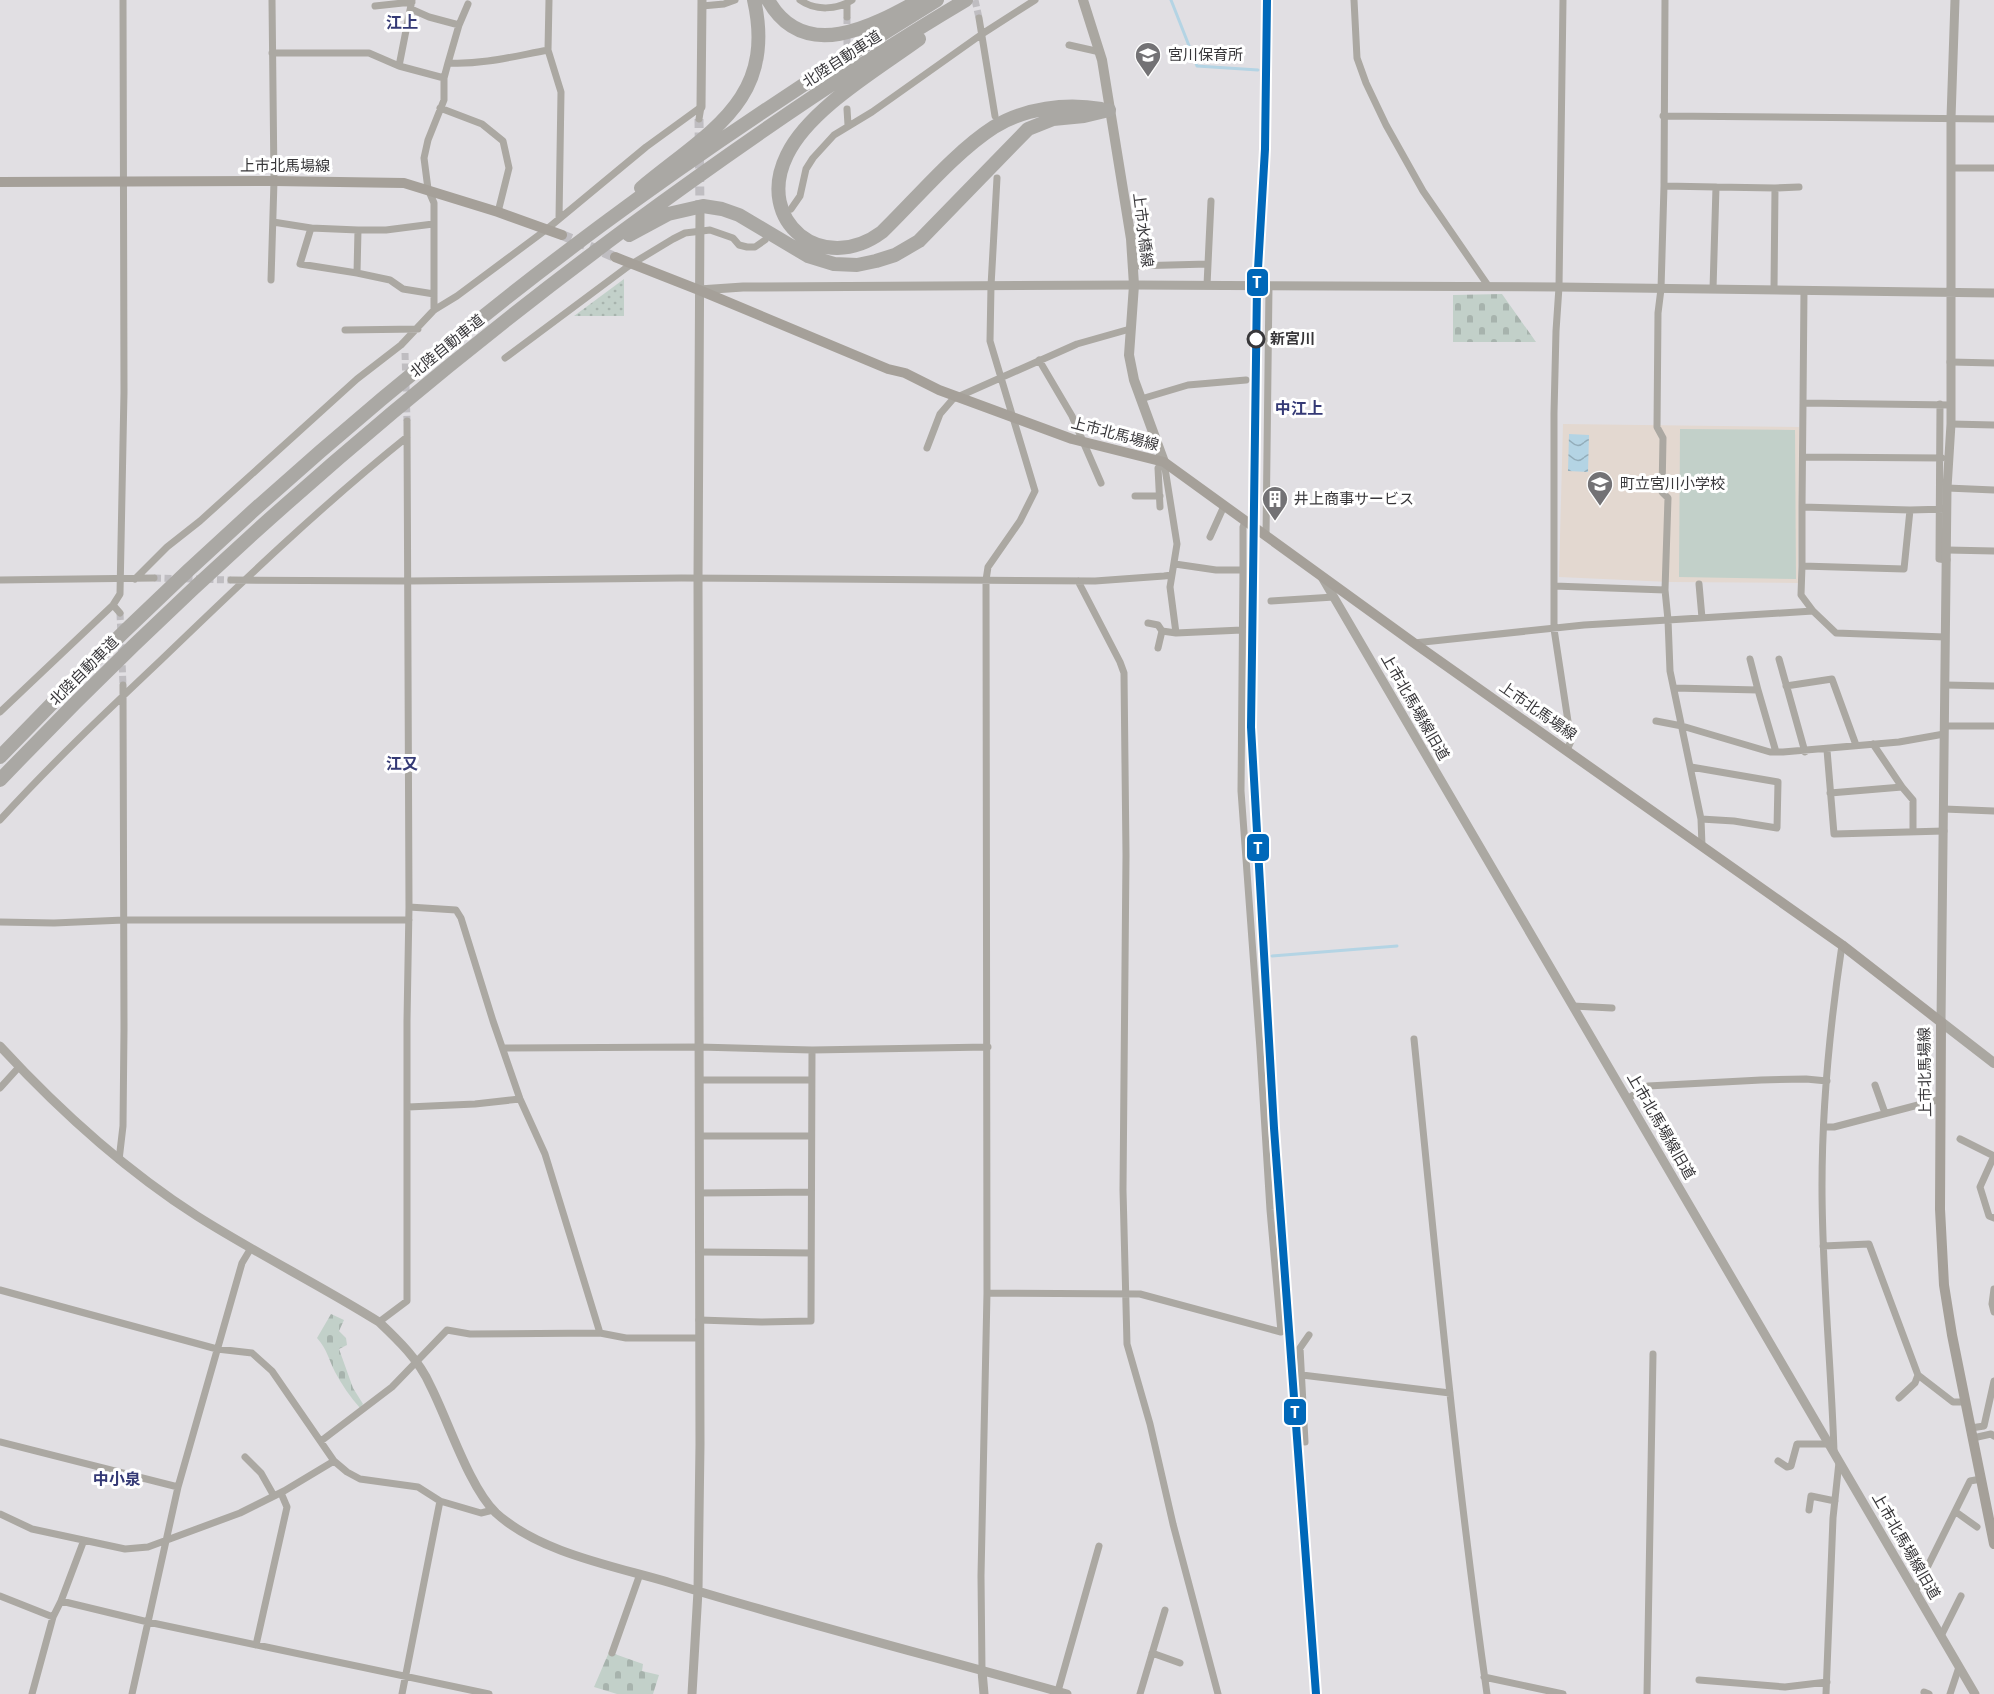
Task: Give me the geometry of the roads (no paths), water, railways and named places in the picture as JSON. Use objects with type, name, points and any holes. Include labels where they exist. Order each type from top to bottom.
[{"type":"highway","points":[[538,274],[715,128],[734,108],[746,92],[757,62],[759,32],[754,0]]},
{"type":"highway","points":[[768,0],[777,14],[795,27],[805,32],[827,36],[856,31],[920,0]]},
{"type":"highway","name":"北陸自動車道","points":[[0,758],[132,624],[269,497],[423,366],[601,226],[727,137],[937,0]]},
{"type":"highway","name":"北陸自動車道","points":[[0,780],[131,647],[225,557],[355,443],[484,337],[545,288],[734,151],[966,0]]},
{"type":"highway","points":[[975,0],[832,103],[802,131],[782,165],[778,188],[782,210],[790,225],[799,234],[823,247],[845,249],[857,247],[871,241],[882,232],[956,159],[995,127],[1036,110],[1085,106],[1109,110]]},
{"type":"highway","points":[[484,337],[628,236],[669,214],[693,207],[722,209],[739,215],[808,256],[834,264],[857,265],[895,255],[909,248],[931,230],[1028,129],[1053,119],[1084,116],[1109,110]]},
{"type":"main road","name":"上市水橋線","points":[[1083,0],[1100,52],[1131,239],[1134,285],[1130,355],[1134,380],[1164,462]]},
{"type":"main road","name":"上市北馬場線","points":[[0,182],[389,182],[428,189],[562,235]]},
{"type":"main road","name":"上市北馬場線","points":[[615,257],[1014,419],[1084,442],[1164,462],[1414,643],[1842,945],[1941,1022],[1940,1209],[1944,1285],[1994,1544]]},
{"type":"main road","points":[[1941,1022],[1994,1063]]},
{"type":"street","points":[[0,712],[113,605],[120,594],[124,181],[123,0]]},
{"type":"street","points":[[271,280],[274,181],[272,0]]},
{"type":"street","points":[[549,0],[548,50],[561,92],[559,219]]},
{"type":"street","points":[[699,119],[702,3],[724,4],[735,0]]},
{"type":"street","points":[[800,0],[821,8],[850,2],[847,17]]},
{"type":"street","points":[[790,209],[800,196],[806,169],[834,135],[872,112],[982,34],[1035,0]]},
{"type":"street","points":[[1354,0],[1357,58],[1366,83],[1386,125],[1424,191],[1489,287]]},
{"type":"street","points":[[1563,0],[1559,287],[1555,390],[1554,629],[1570,741],[1567,750]]},
{"type":"street","points":[[1665,0],[1664,186],[1661,289],[1658,314],[1657,427],[1663,438],[1662,492],[1668,498],[1665,590],[1670,671],[1701,819],[1702,846]]},
{"type":"street","points":[[1947,560],[1939,559],[1951,424],[1951,168],[1955,0]]},
{"type":"street","points":[[399,66],[411,4]]},
{"type":"street","points":[[375,6],[411,4],[429,17],[459,25]]},
{"type":"street","points":[[434,310],[434,202],[428,189],[424,158],[428,140],[444,100],[444,78],[459,25],[468,4]]},
{"type":"street","points":[[979,18],[995,116]]},
{"type":"street","points":[[1070,45],[1100,52]]},
{"type":"street","points":[[448,63],[462,64],[510,58],[548,50]]},
{"type":"street","points":[[272,53],[369,53],[399,66],[444,78]]},
{"type":"street","points":[[135,579],[167,547],[200,521],[349,387],[402,345],[434,310],[458,296],[547,229],[646,147],[701,107]]},
{"type":"street","points":[[440,108],[482,124],[503,141],[509,168],[498,212]]},
{"type":"street","points":[[848,109],[848,125]]},
{"type":"street","points":[[1663,116],[1994,119]]},
{"type":"street","points":[[1951,168],[1994,168]]},
{"type":"street","points":[[984,1694],[981,1576],[987,1293],[986,580],[988,567],[1020,521],[1035,491],[989,333],[997,178]]},
{"type":"street","points":[[1664,186],[1799,188]]},
{"type":"street","points":[[1713,289],[1716,187]]},
{"type":"street","points":[[1774,290],[1775,188]]},
{"type":"street","points":[[1207,285],[1210,201]]},
{"type":"street","points":[[692,1694],[698,1591],[700,1444],[698,579],[700,212]]},
{"type":"street","points":[[273,222],[311,228],[358,230],[386,230],[433,224]]},
{"type":"street","points":[[311,228],[300,264],[390,280],[403,289],[434,294]]},
{"type":"street","points":[[357,273],[358,230]]},
{"type":"street","points":[[505,358],[630,265],[685,233],[710,230],[733,238],[739,245],[755,247],[765,240]]},
{"type":"street","points":[[1133,266],[1208,264]]},
{"type":"street","points":[[699,290],[743,287],[1207,285],[1994,293]]},
{"type":"street","points":[[1266,537],[1269,286]]},
{"type":"street","points":[[1804,290],[1801,595],[1813,611],[1836,633],[1945,637]]},
{"type":"street","points":[[345,330],[417,329]]},
{"type":"street","points":[[927,447],[940,414],[953,399],[1077,344],[1130,329]]},
{"type":"street","points":[[402,345],[405,353]]},
{"type":"street","points":[[1039,360],[1072,416],[1101,483]]},
{"type":"street","points":[[1950,362],[1994,363]]},
{"type":"street","points":[[1141,399],[1188,385],[1246,380]]},
{"type":"street","points":[[1803,403],[1951,405]]},
{"type":"street","points":[[1940,405],[1938,458],[1947,550],[1941,1022]]},
{"type":"street","points":[[379,1322],[407,1301],[410,908],[407,421]]},
{"type":"street","points":[[1951,424],[1994,425]]},
{"type":"street","points":[[0,820],[123,696],[244,580],[304,524],[406,437]]},
{"type":"street","points":[[1803,457],[1949,458]]},
{"type":"street","points":[[1160,507],[1158,468],[1164,462]]},
{"type":"street","points":[[1164,462],[1177,543],[1170,587],[1176,633]]},
{"type":"street","points":[[1947,488],[1994,490]]},
{"type":"street","points":[[1135,496],[1160,496]]},
{"type":"street","points":[[1210,537],[1224,506]]},
{"type":"street","points":[[1802,507],[1942,509]]},
{"type":"street","points":[[1802,566],[1904,569],[1910,510]]},
{"type":"street","points":[[987,1293],[1140,1294],[1281,1332],[1270,1210],[1241,791],[1243,527],[1245,521]]},
{"type":"street","points":[[1947,550],[1994,550]]},
{"type":"street","points":[[1175,564],[1216,570],[1244,570]]},
{"type":"street","name":"上市北馬場線旧道","points":[[1320,574],[1975,1694]]},
{"type":"street","points":[[231,580],[1078,580],[1172,575]]},
{"type":"street","points":[[0,580],[154,578]]},
{"type":"street","points":[[1078,580],[1124,673],[1126,867],[1123,1070],[1127,1344],[1150,1424],[1173,1524],[1218,1694]]},
{"type":"street","points":[[1699,584],[1702,618]]},
{"type":"street","points":[[1554,586],[1665,590]]},
{"type":"street","points":[[1271,601],[1334,597]]},
{"type":"street","points":[[113,605],[120,613]]},
{"type":"street","points":[[1414,643],[1584,625],[1813,611]]},
{"type":"street","points":[[1148,623],[1158,625],[1162,631],[1158,648]]},
{"type":"street","points":[[1162,631],[1176,633],[1242,630]]},
{"type":"street","points":[[1750,659],[1776,752]]},
{"type":"street","points":[[1779,659],[1805,752]]},
{"type":"street","points":[[1786,686],[1832,679],[1856,745]]},
{"type":"street","points":[[1944,685],[1994,686]]},
{"type":"street","points":[[119,1160],[123,1094],[123,686]]},
{"type":"street","points":[[1674,688],[1758,690]]},
{"type":"street","points":[[1656,720],[1776,752],[1827,750],[1873,744],[1944,730],[1994,726]]},
{"type":"street","points":[[1873,744],[1913,800],[1913,830]]},
{"type":"street","points":[[1827,750],[1834,834],[1913,830],[1944,831]]},
{"type":"street","points":[[1691,767],[1778,782],[1777,828],[1734,821],[1701,819]]},
{"type":"street","points":[[1830,793],[1902,787]]},
{"type":"street","points":[[1944,809],[1994,811]]},
{"type":"street","points":[[410,908],[456,910],[461,918],[520,1098],[545,1154],[600,1333]]},
{"type":"street","points":[[0,922],[409,920]]},
{"type":"street","points":[[1778,1461],[1787,1467],[1791,1466],[1797,1443],[1832,1448],[1832,1382],[1823,1246],[1822,1186],[1831,1014],[1842,945]]},
{"type":"street","points":[[1573,1006],[1612,1008]]},
{"type":"street","points":[[1414,1039],[1450,1393],[1487,1694]]},
{"type":"street","points":[[0,1046],[69,1116],[119,1160],[196,1215],[379,1322],[401,1343],[429,1382],[477,1488],[493,1510],[508,1524],[551,1547],[698,1591],[1063,1693],[1099,1546]]},
{"type":"street","points":[[504,1048],[699,1047],[812,1050],[988,1047]]},
{"type":"street","points":[[699,1320],[811,1321],[812,1050]]},
{"type":"street","points":[[0,1088],[19,1067]]},
{"type":"street","points":[[1628,1099],[1648,1086],[1688,1082],[1806,1079],[1827,1081]]},
{"type":"street","points":[[699,1080],[811,1080]]},
{"type":"street","points":[[1875,1085],[1885,1113]]},
{"type":"street","points":[[408,1107],[475,1104],[520,1098]]},
{"type":"street","points":[[1824,1127],[1834,1127],[1941,1099]]},
{"type":"street","points":[[699,1136],[811,1136]]},
{"type":"street","points":[[1960,1138],[1994,1156],[1980,1187],[1989,1216],[1994,1218]]},
{"type":"street","points":[[699,1193],[812,1192]]},
{"type":"street","points":[[1823,1246],[1869,1244],[1918,1375],[1953,1402],[1966,1402]]},
{"type":"street","points":[[132,1694],[178,1487],[242,1263],[251,1248]]},
{"type":"street","points":[[699,1252],[811,1253]]},
{"type":"street","points":[[1994,1289],[1992,1304],[1994,1312]]},
{"type":"street","points":[[0,1290],[217,1349],[252,1353],[272,1371],[334,1461],[347,1472],[360,1479],[418,1487],[440,1501],[481,1513],[493,1510]]},
{"type":"street","points":[[321,1441],[392,1387],[447,1330],[470,1334],[600,1333],[626,1338],[699,1338]]},
{"type":"street","points":[[1305,1442],[1300,1348],[1309,1335]]},
{"type":"street","points":[[1647,1694],[1653,1354]]},
{"type":"street","points":[[1302,1375],[1450,1393]]},
{"type":"street","points":[[1899,1398],[1915,1383],[1918,1375]]},
{"type":"street","points":[[1972,1433],[1984,1426],[1994,1381]]},
{"type":"street","points":[[1972,1433],[1994,1436]]},
{"type":"street","points":[[0,1442],[178,1487]]},
{"type":"street","points":[[245,1457],[261,1473],[287,1507],[256,1645]]},
{"type":"street","points":[[0,1514],[32,1529],[125,1549],[148,1548],[240,1513],[277,1495],[334,1461]]},
{"type":"street","points":[[1826,1694],[1835,1501],[1839,1462]]},
{"type":"street","points":[[1915,1592],[1970,1481],[1981,1479]]},
{"type":"street","points":[[1809,1510],[1810,1496],[1835,1501]]},
{"type":"street","points":[[402,1694],[440,1501]]},
{"type":"street","points":[[1956,1512],[1977,1527]]},
{"type":"street","points":[[32,1694],[53,1617],[84,1540]]},
{"type":"street","points":[[612,1653],[640,1574]]},
{"type":"street","points":[[0,1596],[53,1617]]},
{"type":"street","points":[[1941,1636],[1961,1596]]},
{"type":"street","points":[[61,1601],[148,1622],[489,1694]]},
{"type":"street","points":[[1140,1694],[1165,1610]]},
{"type":"street","points":[[1152,1653],[1180,1662]]},
{"type":"street","points":[[1950,1694],[1959,1667]]},
{"type":"street","points":[[1484,1677],[1563,1694]]},
{"type":"street","points":[[1699,1680],[1785,1687],[1827,1682]]},
{"type":"water","points":[[1569,434],[1589,435],[1588,472],[1568,471]]},
{"type":"waterway","points":[[1171,0],[1197,66],[1258,70]]},
{"type":"waterway","points":[[1272,956],[1397,946]]},
{"type":"tunnel","points":[[975,0],[979,18]]},
{"type":"tunnel","points":[[847,17],[847,56]]},
{"type":"tunnel","points":[[699,119],[700,210]]},
{"type":"tunnel","points":[[562,235],[615,257]]},
{"type":"tunnel","points":[[405,353],[407,421]]},
{"type":"tunnel","points":[[154,578],[231,580]]},
{"type":"tunnel","points":[[120,613],[123,685]]},
{"type":"place","name":"宮川保育所","points":[[1148,78]]},
{"type":"place","name":"新宮川","points":[[1256,339]]},
{"type":"place","name":"町立宮川小学校","points":[[1600,507]]},
{"type":"place","name":"井上商事サービス","points":[[1275,522]]},
{"type":"district","name":"江上","points":[[402,22]]},
{"type":"district","name":"中江上","points":[[1299,408]]},
{"type":"district","name":"江又","points":[[402,763]]},
{"type":"district","name":"中小泉","points":[[117,1479]]}]
